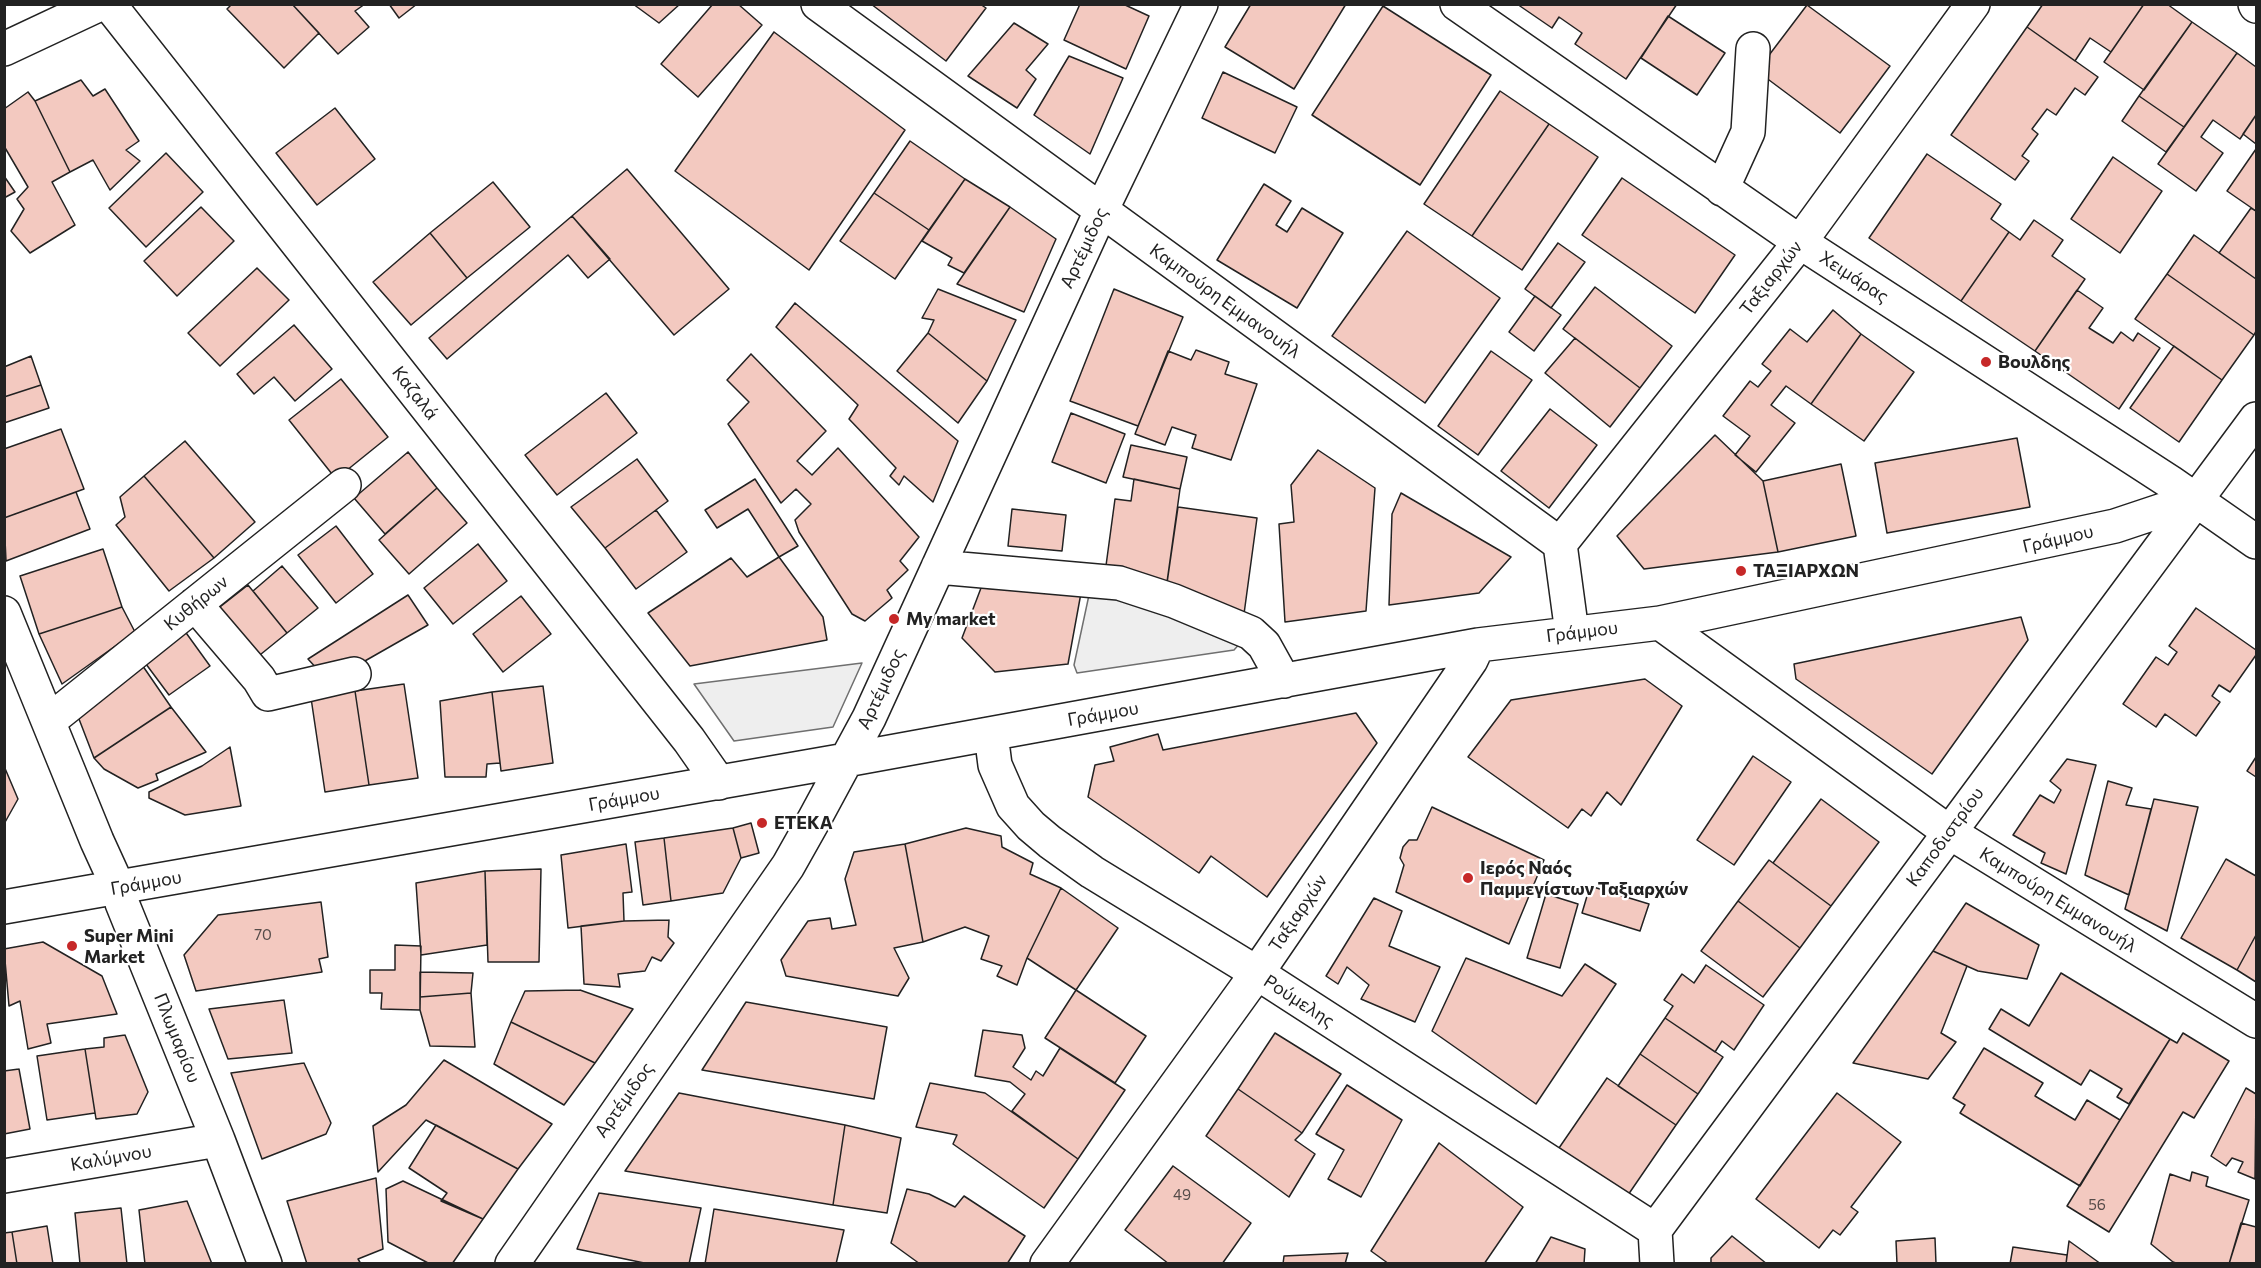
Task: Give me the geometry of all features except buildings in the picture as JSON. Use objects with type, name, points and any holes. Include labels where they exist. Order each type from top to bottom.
[{"type":"street","points":[[4,49],[100,4]]},
{"type":"street","name":"Καζαλά","points":[[109,4],[689,740],[719,783]]},
{"type":"street","name":"Καμπούρη Εμμανουήλ","points":[[818,4],[1560,544]]},
{"type":"street","name":"Αρτέμιδος","points":[[512,1263],[788,866],[869,718],[1101,211],[1202,4]]},
{"type":"street","name":"Ταξιαρχών","points":[[1560,544],[1800,242],[1973,4]]},
{"type":"street","name":"Χειμάρας","points":[[1460,5],[1800,242],[2196,499],[2256,542]]},
{"type":"street","points":[[1722,189],[1748,132],[1753,50]]},
{"type":"street","name":"Καποδιστρίου","points":[[1656,1230],[2256,418]]},
{"type":"street","name":"Κυθήρων","points":[[49,721],[344,485]]},
{"type":"street","name":"Γράμμου","points":[[4,907],[719,783],[1478,645],[1660,623],[2115,526],[2196,499]]},
{"type":"street","points":[[1560,544],[1572,633]]},
{"type":"street","points":[[938,567],[1119,583],[1130,586],[1174,601],[1251,633],[1264,645],[1284,681]]},
{"type":"street","points":[[195,604],[260,679],[268,694],[354,674]]},
{"type":"street","name":"Πλωμαρίου","points":[[4,613],[118,887],[122,903],[265,1263]]},
{"type":"street","name":"Καμπούρη Εμμανουήλ","points":[[1660,623],[1949,832],[2256,1021]]},
{"type":"street","name":"Ταξιαρχών","points":[[1047,1263],[1257,974],[1471,660],[1478,645]]},
{"type":"street","name":"Ρούμελης","points":[[991,734],[995,765],[1003,786],[1012,806],[1030,826],[1092,872],[1257,974],[1656,1230]]},
{"type":"street","name":"Καλύμνου","points":[[4,1176],[218,1140]]},
{"type":"street","points":[[1656,1230],[1657,1263]]},
{"type":"shaded area","points":[[1104,592],[1242,641],[1234,650],[1077,673],[1074,665],[1089,595]]},
{"type":"shaded area","points":[[862,663],[833,727],[734,741],[694,684]]},
{"type":"place","name":"Βουλδης","points":[[1986,362]]},
{"type":"place","name":"ΤΑΞΙΑΡΧΩΝ","points":[[1741,571]]},
{"type":"place","name":"My market","points":[[894,619]]},
{"type":"place","name":"ΕΤΕΚΑ","points":[[762,823]]},
{"type":"place","name":"Ιερός Ναός Παμμεγίστων Ταξιαρχών","points":[[1468,878]]},
{"type":"place","name":"Super Mini Market","points":[[72,946]]}]
